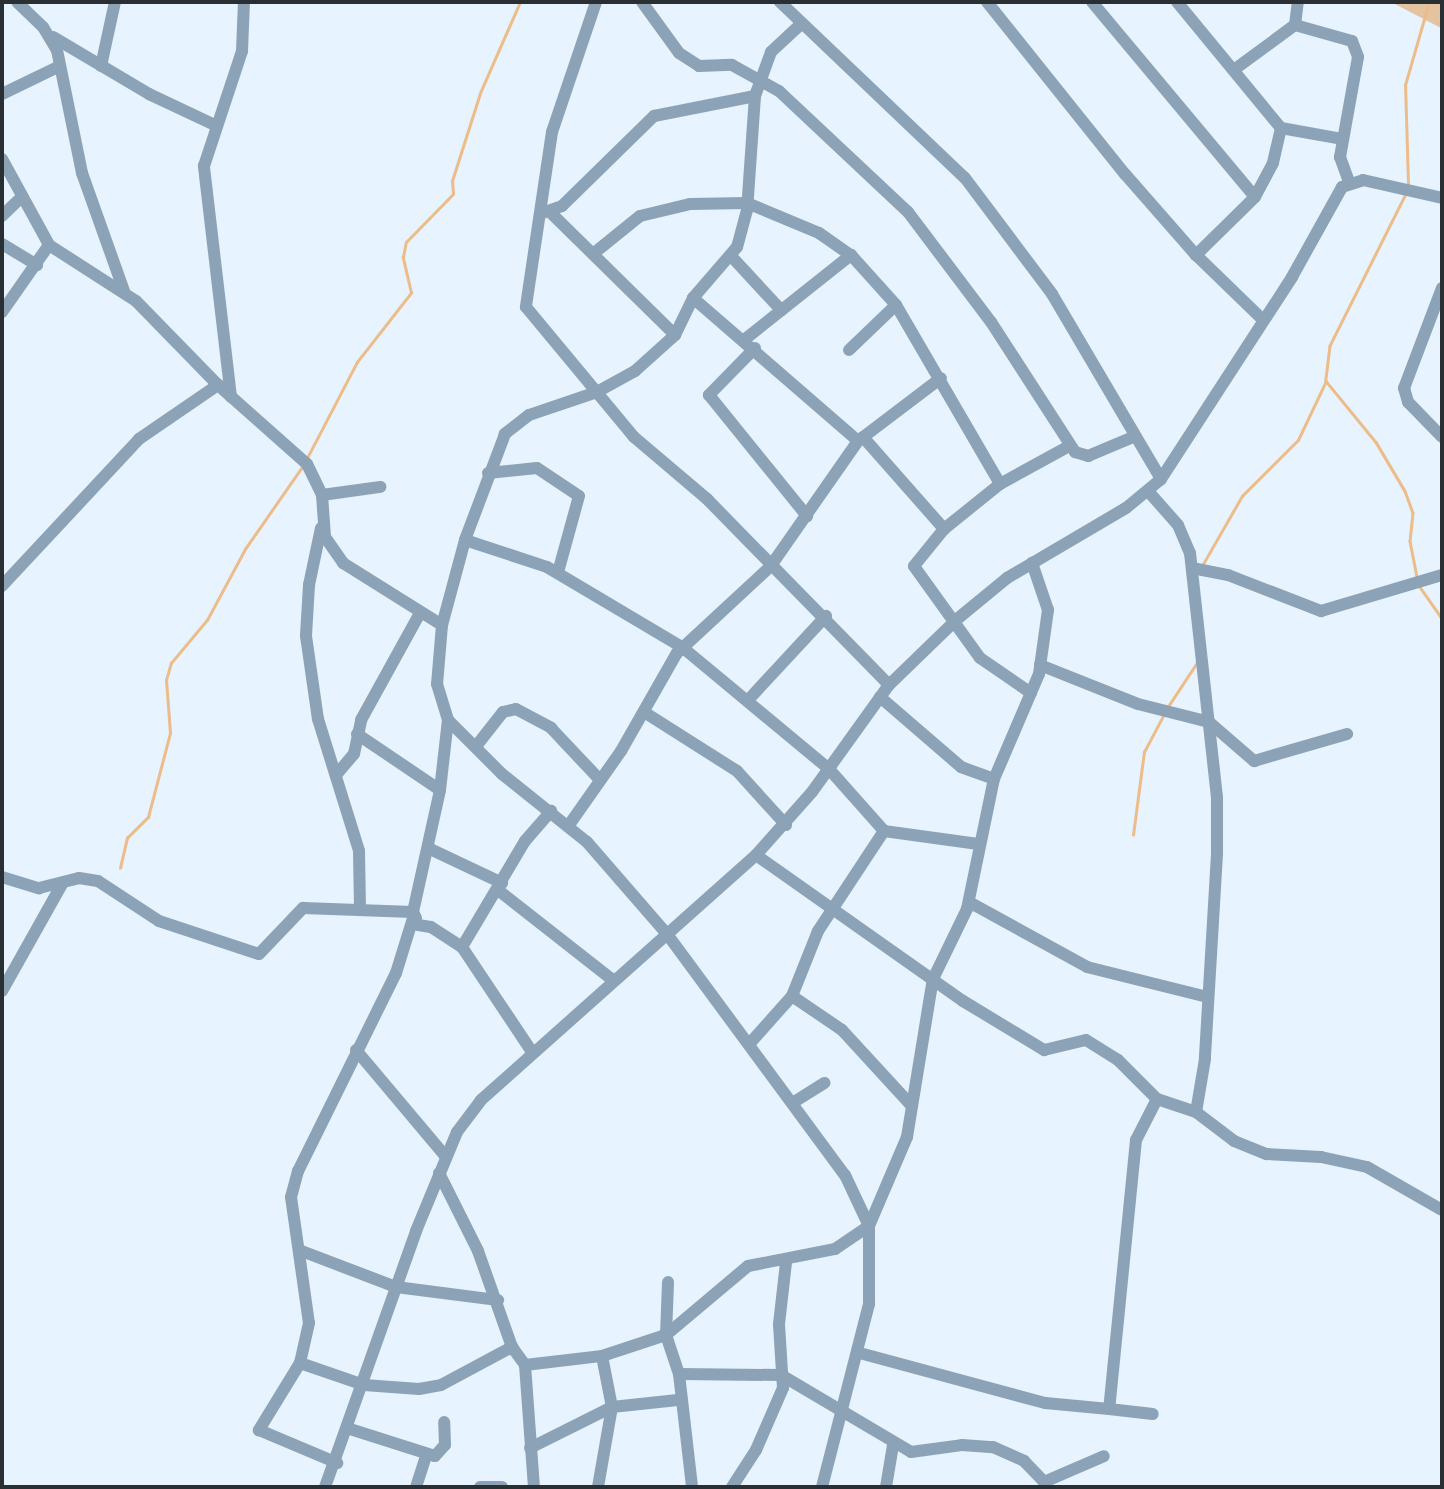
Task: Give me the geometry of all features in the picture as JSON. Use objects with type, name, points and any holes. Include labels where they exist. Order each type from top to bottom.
[{"type":"street","points":[[17,2],[50,35],[101,66],[215,125]]},
{"type":"street","points":[[101,66],[115,2]]},
{"type":"street","points":[[231,397],[205,199],[206,148],[242,51],[244,2]]},
{"type":"street","points":[[596,2],[552,132],[546,213],[526,307],[634,437],[707,499],[770,567],[827,616],[889,685]]},
{"type":"street","points":[[642,2],[692,63],[732,65],[760,78],[798,106],[908,212],[991,322],[1069,446],[1088,456],[1133,437]]},
{"type":"street","points":[[779,2],[965,178],[1052,294],[1133,437],[1161,480]]},
{"type":"street","points":[[987,2],[1196,255],[1262,319]]},
{"type":"street","points":[[1091,2],[1255,197]]},
{"type":"street","points":[[1177,2],[1236,69],[1281,128],[1343,139]]},
{"type":"street","points":[[1236,69],[1295,25],[1298,2]]},
{"type":"street","points":[[337,1463],[259,1430],[300,1363],[309,1323],[291,1197],[298,1171],[356,1049],[396,973],[415,919],[440,790],[448,720],[437,684],[442,625],[465,540],[488,473],[514,425],[597,392],[652,359],[675,335],[693,298],[731,256],[747,203],[755,96],[760,78],[771,52],[801,23]]},
{"type":"street","points":[[1295,25],[1346,38],[1356,48],[1340,166],[1349,182]]},
{"type":"street","points":[[50,35],[60,66],[82,173],[124,291]]},
{"type":"street","points":[[2,94],[60,66]]},
{"type":"street","points":[[546,213],[654,116],[755,96]]},
{"type":"street","points":[[1196,255],[1255,197],[1273,163],[1281,128]]},
{"type":"street","points":[[2,159],[48,245],[124,291],[218,385],[303,460],[323,495],[321,528],[309,585],[306,636],[318,719],[337,774],[361,862],[360,909]]},
{"type":"street","points":[[326,1487],[350,1429],[396,1287],[439,1173],[469,1114],[532,1052],[756,855],[786,825],[889,685],[956,620],[1032,563],[1148,492],[1161,480],[1262,319],[1336,194],[1349,182],[1370,181],[1442,198]]},
{"type":"street","points":[[2,216],[22,197]]},
{"type":"street","points":[[593,254],[640,216],[690,204],[747,203],[791,218],[851,255],[896,305],[941,378],[1000,484]]},
{"type":"street","points":[[546,213],[593,254],[675,335]]},
{"type":"street","points":[[2,244],[37,265]]},
{"type":"street","points":[[2,312],[37,265],[48,245]]},
{"type":"street","points":[[807,516],[709,395],[750,344],[782,310],[851,255]]},
{"type":"street","points":[[731,256],[782,310]]},
{"type":"street","points":[[1442,288],[1437,310],[1404,388],[1408,402],[1442,437]]},
{"type":"street","points":[[693,298],[861,439],[944,529]]},
{"type":"street","points":[[849,350],[896,305]]},
{"type":"street","points":[[569,825],[644,712],[682,647],[770,567],[861,439],[941,378]]},
{"type":"street","points":[[2,586],[139,439],[218,385]]},
{"type":"street","points":[[1031,693],[980,658],[956,620],[914,573],[920,555],[944,529],[1000,484],[1069,446]]},
{"type":"street","points":[[488,473],[537,468],[579,496],[558,572]]},
{"type":"street","points":[[323,495],[380,487]]},
{"type":"street","points":[[1148,492],[1178,525],[1192,568],[1209,722],[1217,854],[1196,1112]]},
{"type":"street","points":[[321,528],[343,563],[419,615],[442,625]]},
{"type":"street","points":[[465,540],[558,572],[682,647],[750,698],[829,769],[884,831],[978,844]]},
{"type":"street","points":[[525,1365],[602,1356],[666,1335],[748,1266],[786,1263],[835,1249],[869,1226],[893,1179],[912,1106],[933,979],[969,902],[978,844],[994,779],[1031,693],[1040,665],[1048,610],[1032,563]]},
{"type":"street","points":[[1192,568],[1228,575],[1321,611],[1442,575]]},
{"type":"street","points":[[337,774],[354,754],[357,734],[419,615]]},
{"type":"street","points":[[750,698],[827,616]]},
{"type":"street","points":[[1040,665],[1138,704],[1209,722],[1254,761],[1262,762],[1347,734]]},
{"type":"street","points":[[880,697],[961,767],[994,779]]},
{"type":"street","points":[[477,745],[503,712],[516,709],[551,728],[600,779]]},
{"type":"street","points":[[644,712],[737,771],[786,825]]},
{"type":"street","points":[[448,720],[569,825],[667,934],[751,1042],[845,1175],[869,1226],[869,1304],[860,1353],[841,1410],[822,1487]]},
{"type":"street","points":[[357,734],[440,790]]},
{"type":"street","points":[[461,947],[525,841],[551,811]]},
{"type":"street","points":[[751,1042],[792,996],[812,943],[884,831]]},
{"type":"street","points":[[428,848],[500,886],[614,981]]},
{"type":"street","points":[[756,855],[933,979],[1044,1050],[1080,1038],[1104,1049],[1157,1099],[1196,1112],[1234,1140],[1267,1154],[1321,1157],[1367,1167],[1442,1210]]},
{"type":"street","points":[[2,877],[39,888],[79,878],[98,881],[159,921],[259,954],[303,908],[360,909],[415,919],[461,947],[532,1052]]},
{"type":"street","points":[[2,991],[62,884]]},
{"type":"street","points":[[969,902],[1087,967],[1207,997]]},
{"type":"street","points":[[792,996],[842,1030],[912,1106]]},
{"type":"street","points":[[356,1049],[446,1157]]},
{"type":"street","points":[[794,1102],[824,1083]]},
{"type":"street","points":[[1109,1409],[1136,1140],[1157,1099]]},
{"type":"street","points":[[439,1173],[498,1300],[512,1347],[525,1365],[534,1487]]},
{"type":"street","points":[[299,1250],[396,1287],[498,1300]]},
{"type":"street","points":[[732,1487],[775,1414],[781,1375],[786,1263]]},
{"type":"street","points":[[668,1282],[666,1335],[679,1374],[678,1399],[692,1487]]},
{"type":"street","points":[[300,1363],[364,1385],[396,1390],[440,1385],[512,1347]]},
{"type":"street","points":[[860,1353],[1045,1403],[1153,1414]]},
{"type":"street","points":[[598,1487],[611,1407],[602,1356]]},
{"type":"street","points":[[679,1374],[781,1375],[841,1410],[893,1445],[911,1452],[962,1445],[993,1447],[1024,1461],[1046,1484],[1104,1456]]},
{"type":"street","points":[[530,1447],[611,1407],[678,1399]]},
{"type":"street","points":[[350,1429],[396,1440],[427,1454],[442,1451],[444,1422]]},
{"type":"street","points":[[886,1487],[893,1445]]},
{"type":"street","points":[[416,1487],[427,1454]]},
{"type":"street","points":[[480,1487],[502,1487]]},
{"type":"shaded area","points":[[1391,2],[1442,2],[1442,29],[1439,27]]},
{"type":"waterway","points":[[307,458],[357,362],[411,293],[403,257],[406,242],[453,194],[452,181],[480,93],[520,2]]},
{"type":"waterway","points":[[1408,184],[1405,85],[1429,2]]},
{"type":"waterway","points":[[1406,194],[1330,346],[1326,381],[1376,442],[1405,491],[1413,513],[1410,541],[1417,577]]},
{"type":"waterway","points":[[1203,564],[1242,496],[1298,440],[1326,381]]},
{"type":"waterway","points":[[120,868],[127,838],[148,817],[170,733],[166,680],[171,663],[207,620],[245,549],[302,467]]},
{"type":"waterway","points":[[1420,587],[1442,618]]},
{"type":"waterway","points":[[1167,708],[1198,661]]},
{"type":"waterway","points":[[1133,835],[1144,752],[1164,714]]}]
